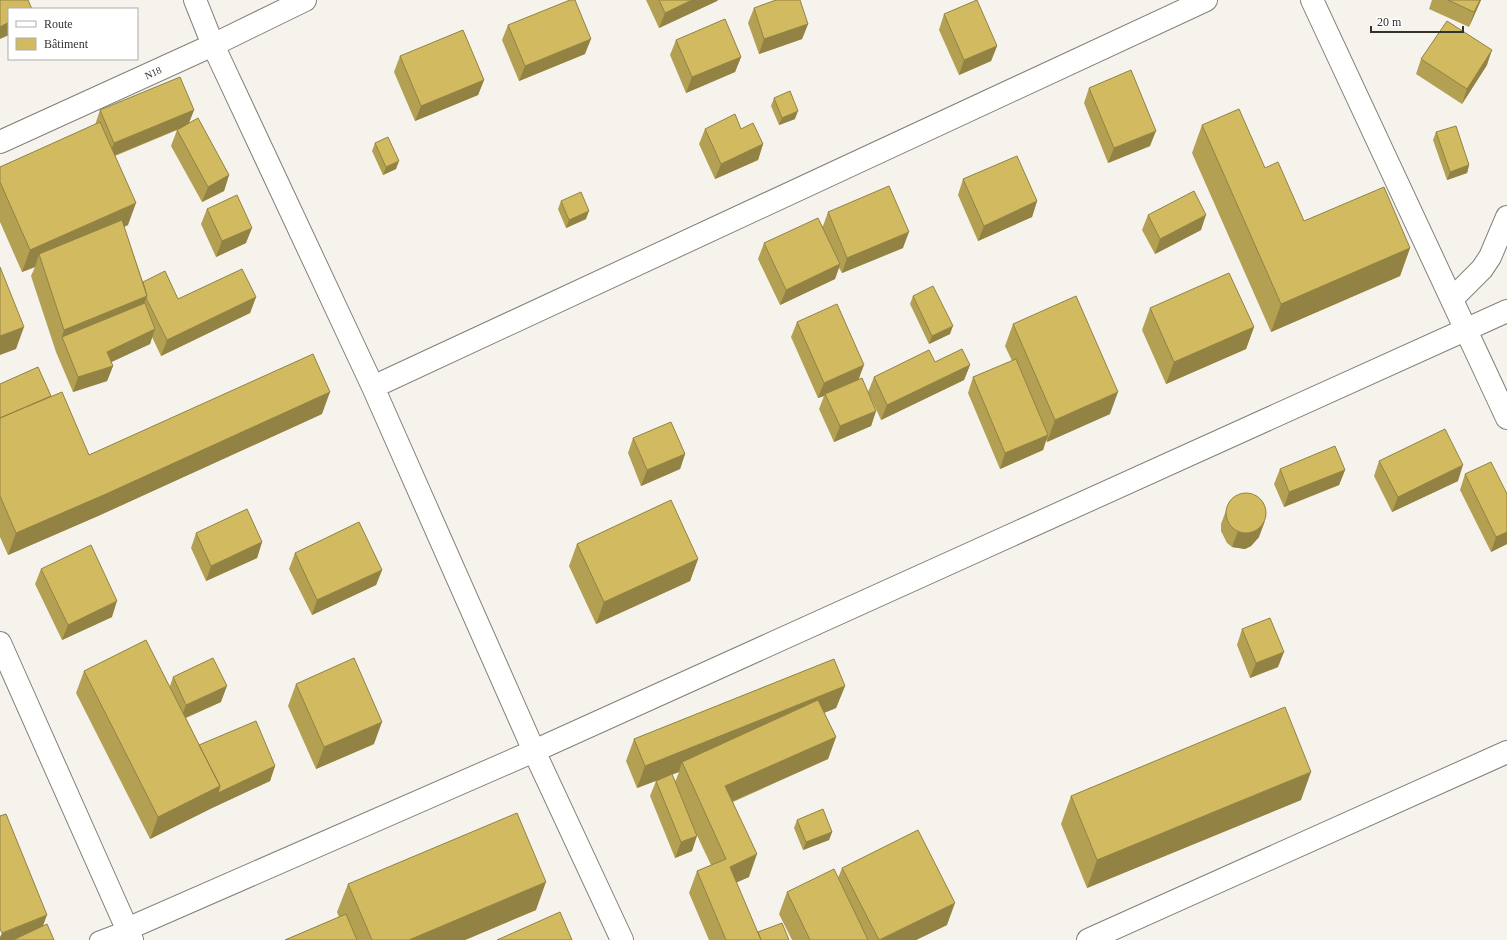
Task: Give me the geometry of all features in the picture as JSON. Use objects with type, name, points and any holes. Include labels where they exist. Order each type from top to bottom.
[{"type":"street","points":[[196,0],[213,45],[373,387],[534,751],[622,940]]},
{"type":"street","name":"N18","points":[[0,142],[213,45],[305,0]]},
{"type":"street","points":[[373,387],[1206,0]]},
{"type":"street","points":[[1312,0],[1507,418]]},
{"type":"street","points":[[1452,299],[1482,268],[1490,257],[1507,217]]},
{"type":"street","points":[[0,643],[129,934],[1507,311]]},
{"type":"street","points":[[1088,940],[1507,752]]},
{"type":"lane","points":[[98,940],[129,934]]},
{"type":"building","points":[[0,0],[28,0],[32,8],[8,8],[8,23],[0,27]]},
{"type":"building","points":[[570,0],[575,0],[591,39],[525,66],[508,25]]},
{"type":"building","points":[[659,0],[692,0],[665,13]]},
{"type":"building","points":[[776,0],[800,0],[808,24],[764,39],[754,8]]},
{"type":"building","points":[[977,0],[997,46],[964,60],[944,14]]},
{"type":"building","points":[[1448,0],[1480,0],[1474,12]]},
{"type":"building","points":[[725,19],[741,57],[692,77],[676,40]]},
{"type":"building","points":[[1447,21],[1492,50],[1467,89],[1421,59]]},
{"type":"building","points":[[463,30],[484,80],[421,106],[400,56]]},
{"type":"building","points":[[1131,70],[1156,131],[1114,148],[1089,88]]},
{"type":"building","points":[[180,77],[194,110],[114,143],[100,110]]},
{"type":"building","points":[[790,91],[798,111],[782,118],[774,98]]},
{"type":"building","points":[[1239,109],[1265,168],[1278,162],[1304,221],[1384,187],[1410,248],[1281,304],[1202,125]]},
{"type":"building","points":[[735,114],[741,129],[753,123],[763,144],[721,164],[705,129]]},
{"type":"building","points":[[198,118],[229,175],[208,187],[177,130]]},
{"type":"building","points":[[100,122],[136,203],[30,250],[0,182],[0,167]]},
{"type":"building","points":[[1456,126],[1469,165],[1450,172],[1436,132]]},
{"type":"building","points":[[388,137],[399,161],[386,167],[375,143]]},
{"type":"building","points":[[1017,156],[1037,201],[984,226],[963,179]]},
{"type":"building","points":[[889,186],[909,232],[847,258],[828,212]]},
{"type":"building","points":[[1194,191],[1206,215],[1160,239],[1148,215]]},
{"type":"building","points":[[581,192],[589,211],[569,220],[561,201]]},
{"type":"building","points":[[237,195],[252,228],[222,241],[207,209]]},
{"type":"building","points":[[818,218],[840,264],[786,290],[764,243]]},
{"type":"building","points":[[122,220],[147,296],[64,330],[39,254]]},
{"type":"building","points":[[0,267],[24,327],[0,336]]},
{"type":"building","points":[[242,269],[256,297],[167,340],[146,298],[147,296],[143,282],[165,271],[178,299]]},
{"type":"building","points":[[1229,273],[1254,327],[1174,362],[1150,308]]},
{"type":"building","points":[[933,286],[953,326],[932,336],[913,296]]},
{"type":"building","points":[[1076,296],[1118,392],[1055,420],[1013,324]]},
{"type":"building","points":[[145,303],[155,329],[107,352],[113,366],[78,377],[62,337]]},
{"type":"building","points":[[837,304],[864,365],[824,383],[797,322]]},
{"type":"building","points":[[962,349],[970,365],[887,405],[874,377],[929,350],[935,362]]},
{"type":"building","points":[[313,354],[330,392],[106,494],[16,533],[0,496],[0,418],[62,392],[89,455]]},
{"type":"building","points":[[1016,359],[1048,435],[1005,453],[973,377]]},
{"type":"building","points":[[38,367],[51,396],[0,418],[0,384]]},
{"type":"building","points":[[862,378],[876,411],[840,426],[825,394]]},
{"type":"building","points":[[671,422],[685,454],[647,470],[633,438]]},
{"type":"building","points":[[1445,429],[1463,465],[1398,497],[1379,461]]},
{"type":"building","points":[[1335,446],[1345,470],[1289,492],[1280,469]]},
{"type":"building","points":[[1491,462],[1507,494],[1507,532],[1496,537],[1465,474]]},
{"type":"building","points":[[1246,493],[1254,495],[1260,499],[1264,505],[1266,513],[1264,521],[1260,527],[1254,531],[1246,533],[1238,531],[1232,527],[1228,521],[1226,513],[1228,505],[1232,499],[1238,495]]},
{"type":"building","points":[[671,500],[698,559],[604,602],[577,544]]},
{"type":"building","points":[[247,509],[262,542],[211,566],[196,533]]},
{"type":"building","points":[[359,522],[382,570],[317,600],[295,553]]},
{"type":"building","points":[[91,545],[117,601],[68,625],[41,569]]},
{"type":"building","points":[[1270,618],[1284,652],[1256,663],[1242,629]]},
{"type":"building","points":[[146,640],[220,786],[158,817],[84,671]]},
{"type":"building","points":[[213,658],[227,686],[186,705],[173,677]]},
{"type":"building","points":[[354,658],[382,722],[324,747],[296,684]]},
{"type":"building","points":[[834,659],[845,686],[645,766],[634,739]]},
{"type":"building","points":[[818,700],[836,737],[725,786],[757,854],[730,867],[761,940],[726,940],[697,871],[726,859],[682,762]]},
{"type":"building","points":[[1285,707],[1311,772],[1097,860],[1071,796]]},
{"type":"building","points":[[256,721],[275,766],[218,793],[220,786],[199,745]]},
{"type":"building","points":[[672,774],[697,836],[681,842],[656,781]]},
{"type":"building","points":[[823,809],[832,832],[806,842],[797,820]]},
{"type":"building","points":[[517,813],[546,882],[409,940],[372,940],[348,884]]},
{"type":"building","points":[[6,814],[47,915],[2,933],[0,929],[0,816]]},
{"type":"building","points":[[918,830],[955,903],[879,940],[842,868]]},
{"type":"building","points":[[834,869],[868,940],[810,940],[787,892]]},
{"type":"building","points":[[560,912],[572,940],[497,940]]},
{"type":"building","points":[[346,914],[357,940],[285,940]]},
{"type":"building","points":[[782,923],[789,940],[761,940],[758,932]]},
{"type":"building","points":[[47,924],[54,940],[13,940]]}]
